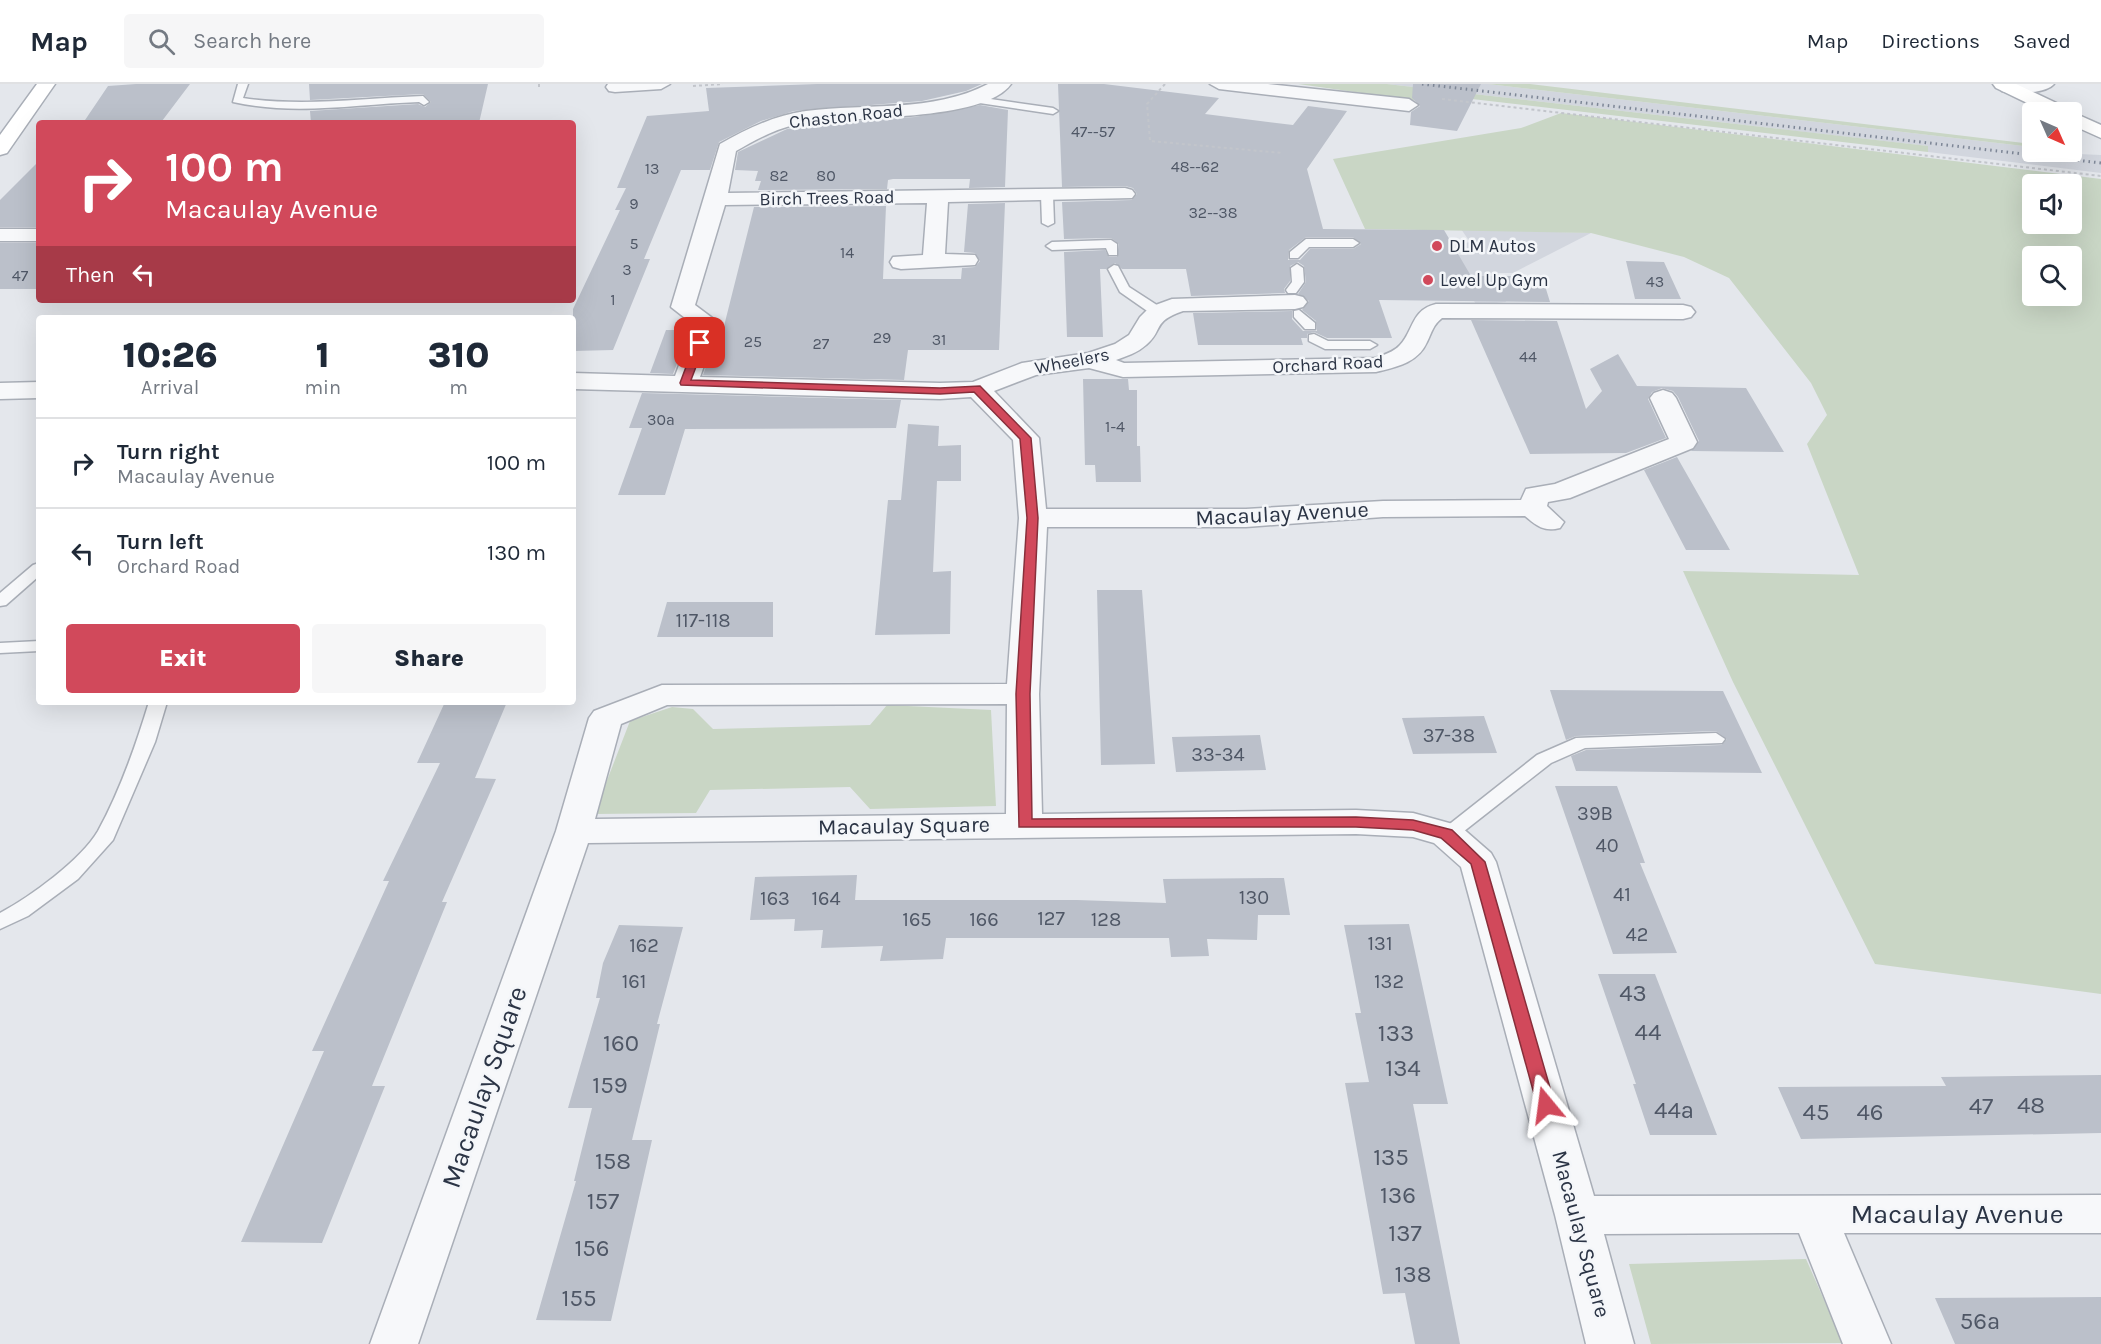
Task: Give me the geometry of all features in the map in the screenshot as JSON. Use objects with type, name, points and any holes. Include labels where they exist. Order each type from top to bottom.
[{"type":"street","points":[[0,149],[47,84]]},
{"type":"street","name":"Chaston Road","points":[[716,199],[728,148],[758,130],[802,117],[923,108],[970,99],[1002,84]]},
{"type":"street","points":[[1218,84],[1408,105]]},
{"type":"street","points":[[2006,86],[2046,84]]},
{"type":"street","points":[[2006,86],[2039,102]]},
{"type":"street","points":[[615,87],[666,89]]},
{"type":"street","points":[[2082,123],[2101,132]]},
{"type":"street","name":"Birch Trees Road","points":[[716,199],[1126,194]]},
{"type":"street","points":[[933,261],[938,197]]},
{"type":"street","points":[[685,383],[707,323],[683,307],[716,199]]},
{"type":"street","points":[[0,235],[36,235]]},
{"type":"street","points":[[901,262],[967,260]]},
{"type":"street","points":[[1158,312],[1180,304],[1301,306]]},
{"type":"street","name":"Orchard Road","points":[[1092,360],[1123,370],[1376,365],[1398,360],[1414,349],[1424,319],[1436,311],[1683,312]]},
{"type":"street","name":"Wheelers","points":[[977,388],[1031,368],[1092,360],[1124,349],[1139,339],[1148,322],[1158,312]]},
{"type":"street","points":[[576,381],[940,391],[977,388],[1026,438],[1033,518],[1023,694],[1024,824]]},
{"type":"street","points":[[0,390],[36,390]]},
{"type":"street","name":"Macaulay Avenue","points":[[1033,518],[1246,518],[1383,509],[1541,515],[1536,495],[1560,492],[1684,442],[1663,398]]},
{"type":"street","name":"Macaulay Square","points":[[394,1344],[574,831],[606,718],[662,695],[1023,694]]},
{"type":"street","name":"Macaulay Square","points":[[574,831],[1024,824],[1356,822],[1413,825],[1447,834],[1478,862],[1577,1215],[1610,1344]]},
{"type":"street","name":"Macaulay Avenue","points":[[1814,1214],[1867,1344]]},
{"type":"street","name":"Macaulay Avenue","points":[[1577,1215],[2101,1214]]},
{"type":"lane","points":[[243,84],[237,100],[249,102],[303,105],[386,99],[423,99],[424,102]]},
{"type":"lane","name":"Chaston Road","points":[[970,99],[1053,111]]},
{"type":"lane","points":[[1047,195],[1048,222]]},
{"type":"lane","points":[[1293,255],[1306,243],[1353,243]]},
{"type":"lane","points":[[1052,246],[1111,244],[1113,252]]},
{"type":"lane","points":[[1114,269],[1124,289],[1158,312]]},
{"type":"lane","points":[[1301,306],[1325,345],[1371,345]]},
{"type":"lane","points":[[0,601],[36,571]]},
{"type":"lane","points":[[0,648],[36,646]]},
{"type":"lane","points":[[0,922],[21,911],[71,874],[106,835],[146,742],[157,705]]},
{"type":"lane","points":[[1447,834],[1544,759],[1581,742],[1716,739]]},
{"type":"path","points":[[539,84],[539,90]]},
{"type":"path","points":[[1164,84],[1147,104],[1150,141],[1282,153]]},
{"type":"path","points":[[1408,105],[1448,98],[2101,176]]},
{"type":"shaded area","points":[[1387,84],[1488,84],[2022,146],[2022,162],[2082,162],[2082,154],[2101,155],[2101,173],[1928,152],[1927,146]]},
{"type":"shaded area","points":[[1461,229],[1591,233],[1513,273],[1498,273],[1506,302],[1476,305],[1453,255],[1467,255],[1460,244],[1470,242]]},
{"type":"green space","points":[[1298,84],[1387,84],[1928,146],[1928,152],[1446,96],[1419,101]]},
{"type":"green space","points":[[1488,84],[1530,84],[2022,143],[2022,146]]},
{"type":"green space","points":[[1561,113],[2060,174],[2022,174],[2022,234],[2082,234],[2082,177],[2101,179],[2101,994],[1875,964],[1733,682],[1683,571],[1859,575],[1807,444],[1827,415],[1811,383],[1729,278],[1684,257],[1591,233],[1365,229],[1333,159],[1521,128]]},
{"type":"green space","points":[[887,705],[991,710],[996,806],[870,809],[850,787],[710,790],[696,813],[594,814],[630,721],[672,707],[693,709],[713,729],[870,725]]},
{"type":"green space","points":[[1806,1259],[1843,1343],[1651,1344],[1629,1264]]},
{"type":"building","points":[[190,84],[163,120],[85,120],[108,86]]},
{"type":"building","points":[[309,84],[488,84],[480,120],[311,120],[310,111],[418,104],[425,107],[431,102],[423,94],[310,100]]},
{"type":"building","points":[[817,84],[982,84],[966,91],[922,101],[794,111],[761,121],[719,142],[710,170],[681,170],[644,259],[650,259],[613,350],[576,351],[576,315],[573,315],[573,309],[620,210],[615,210],[626,188],[617,188],[647,116],[709,111],[706,88]]},
{"type":"building","points":[[1058,84],[1104,84],[1219,98],[1205,114],[1293,125],[1308,106],[1347,111],[1307,169],[1323,229],[1444,230],[1471,276],[1542,276],[1550,302],[1379,300],[1392,338],[1327,338],[1314,332],[1307,334],[1307,338],[1301,338],[1303,345],[1198,345],[1193,313],[1292,311],[1292,319],[1303,331],[1317,331],[1316,321],[1302,310],[1309,301],[1298,294],[1306,282],[1304,266],[1298,262],[1290,266],[1290,281],[1284,289],[1285,293],[1191,296],[1186,269],[1122,269],[1115,263],[1106,269],[1100,269],[1103,337],[1067,337],[1064,252],[1105,250],[1109,257],[1117,257],[1119,244],[1111,238],[1064,239],[1062,202],[1132,200],[1137,194],[1133,188],[1125,186],[1062,187]],"holes":[[[1306,237],[1353,237],[1361,244],[1353,249],[1310,249],[1300,260],[1288,260],[1289,250]]]},
{"type":"building","points":[[1413,84],[1481,84],[1457,131],[1410,125],[1411,112],[1420,106],[1412,98]]},
{"type":"building","points":[[980,105],[1008,110],[1005,187],[969,188],[970,179],[893,179],[888,180],[887,189],[758,190],[761,181],[755,181],[758,171],[735,170],[738,152],[787,129],[826,123],[915,117]]},
{"type":"building","points":[[36,164],[36,227],[0,227],[0,200]]},
{"type":"building","points":[[1005,203],[999,350],[908,350],[904,380],[703,375],[719,330],[723,330],[754,207],[886,206],[883,279],[961,279],[962,268],[975,267],[980,261],[975,253],[964,252],[968,204]]},
{"type":"building","points":[[0,243],[36,243],[36,289],[0,289]]},
{"type":"building","points":[[1626,261],[1664,262],[1681,299],[1635,299]]},
{"type":"building","points":[[1471,320],[1557,321],[1586,409],[1602,391],[1590,369],[1618,354],[1637,386],[1746,388],[1784,452],[1691,451],[1699,441],[1678,397],[1673,391],[1662,388],[1652,392],[1648,399],[1666,438],[1626,453],[1530,454]]},
{"type":"building","points":[[666,330],[690,330],[673,374],[650,373]]},
{"type":"building","points":[[1083,379],[1128,379],[1129,390],[1137,390],[1137,446],[1140,446],[1141,482],[1096,482],[1095,465],[1085,465]]},
{"type":"building","points":[[642,393],[901,400],[896,428],[685,429],[665,495],[618,495],[642,428],[629,428]]},
{"type":"building","points":[[908,424],[939,426],[938,446],[961,445],[961,481],[937,481],[933,572],[951,571],[950,634],[875,635],[888,500],[901,500]]},
{"type":"building","points":[[1677,457],[1730,550],[1686,550],[1644,470]]},
{"type":"building","points":[[1097,590],[1142,590],[1155,764],[1101,765]]},
{"type":"building","points":[[667,602],[773,602],[773,637],[657,637]]},
{"type":"building","points":[[1550,690],[1723,691],[1762,773],[1576,771],[1571,756],[1586,750],[1722,745],[1727,739],[1716,731],[1576,736],[1566,740]]},
{"type":"building","points":[[444,705],[506,705],[475,778],[496,779],[442,902],[447,902],[372,1086],[385,1086],[322,1243],[241,1242],[324,1051],[312,1051],[389,881],[383,881],[440,763],[417,763]]},
{"type":"building","points":[[1484,716],[1497,753],[1413,754],[1402,718]]},
{"type":"building","points":[[1260,735],[1266,770],[1176,772],[1172,737]]},
{"type":"building","points":[[1555,786],[1617,786],[1645,863],[1640,863],[1677,953],[1613,954]]},
{"type":"building","points":[[857,875],[855,900],[1077,900],[1166,903],[1163,879],[1284,878],[1290,915],[1258,915],[1257,940],[1207,939],[1209,956],[1171,957],[1169,938],[946,938],[943,959],[880,961],[883,946],[821,948],[823,930],[794,931],[795,919],[750,920],[755,877]]},
{"type":"building","points":[[1409,924],[1448,1104],[1413,1104],[1460,1344],[1415,1344],[1405,1293],[1383,1294],[1345,1083],[1369,1082],[1355,1013],[1361,1013],[1344,925]]},
{"type":"building","points":[[619,925],[683,927],[657,1024],[660,1024],[632,1140],[652,1140],[611,1321],[536,1320],[576,1181],[574,1181],[592,1108],[568,1108],[600,998],[596,998],[603,963]]},
{"type":"building","points":[[1598,974],[1655,974],[1717,1135],[1650,1135],[1633,1084],[1636,1084]]},
{"type":"building","points":[[2101,1075],[2101,1133],[1801,1139],[1778,1087],[1946,1086],[1941,1077]]},
{"type":"building","points":[[2101,1297],[2101,1344],[1955,1344],[1935,1298]]},
{"type":"railway","points":[[1422,84],[2101,163]]},
{"type":"place","name":"DLM Autos","points":[[1437,246]]},
{"type":"place","name":"Level Up Gym","points":[[1428,280]]},
{"type":"route","points":[[700,343],[685,383],[940,391],[977,388],[1026,438],[1033,518],[1023,694],[1024,824],[1356,822],[1413,825],[1447,834],[1478,862],[1546,1105]]}]
